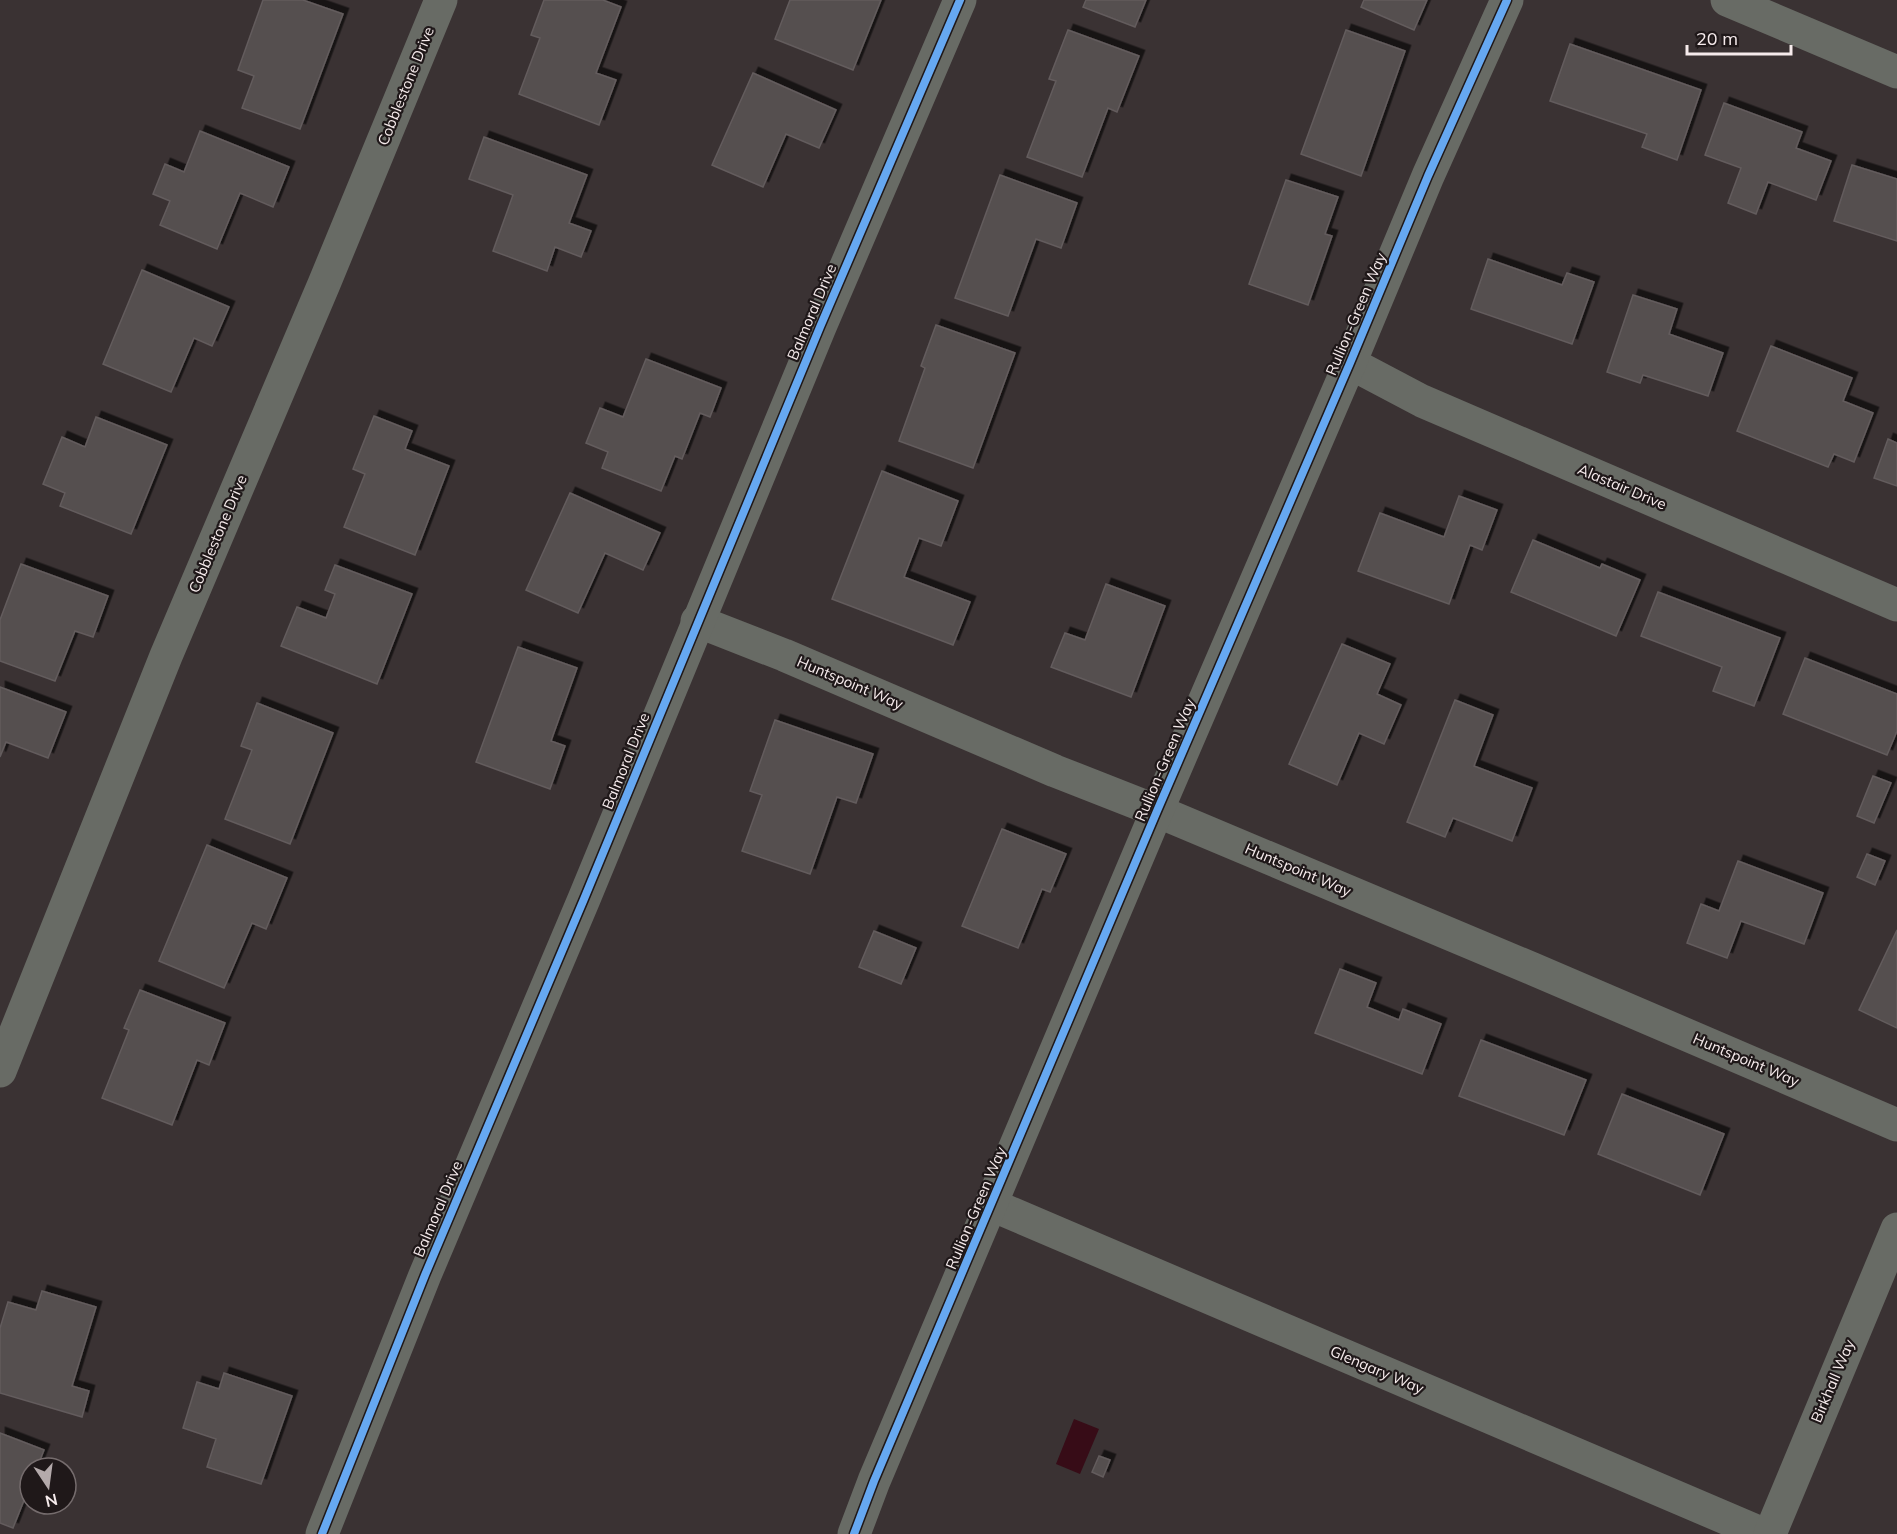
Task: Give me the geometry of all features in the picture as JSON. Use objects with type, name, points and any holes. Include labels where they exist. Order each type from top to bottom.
[{"type":"street","name":"Cobblestone Drive","points":[[0,1071],[166,656],[324,284],[441,0]]},
{"type":"street","name":"Balmoral Drive","points":[[322,1534],[425,1275],[584,899],[697,621],[960,0]]},
{"type":"street","name":"Rullion-Green Way","points":[[854,1534],[874,1481],[1157,811],[1428,176],[1507,0]]},
{"type":"street","points":[[1727,0],[1897,72]]},
{"type":"street","name":"Alastair Drive","points":[[1350,363],[1422,402],[1897,605]]},
{"type":"street","name":"Huntspoint Way","points":[[697,621],[784,655],[1055,771],[1157,811],[1897,1125]]},
{"type":"street","name":"Glengary Way","points":[[992,1205],[1762,1534]]},
{"type":"street","name":"Birkhall Way","points":[[1770,1534],[1897,1229]]},
{"type":"shaded area","points":[[1074,1419],[1099,1429],[1080,1474],[1056,1464]]},
{"type":"building","points":[[263,0],[303,0],[343,14],[300,129],[242,108],[254,76],[238,70]]},
{"type":"building","points":[[544,0],[603,0],[621,7],[596,73],[616,80],[599,125],[519,94],[540,38],[531,35]]},
{"type":"building","points":[[790,0],[881,0],[853,70],[775,39]]},
{"type":"building","points":[[1086,0],[1146,0],[1135,27],[1083,7]]},
{"type":"building","points":[[1364,0],[1427,0],[1414,30],[1361,7]]},
{"type":"building","points":[[1068,30],[1139,56],[1117,112],[1108,108],[1082,177],[1027,157],[1056,81],[1049,79]]},
{"type":"building","points":[[1346,30],[1405,51],[1361,176],[1301,154]]},
{"type":"building","points":[[1570,44],[1701,90],[1677,160],[1642,147],[1647,134],[1550,101]]},
{"type":"building","points":[[753,73],[836,110],[819,148],[786,134],[763,187],[712,165]]},
{"type":"building","points":[[1724,103],[1802,132],[1796,148],[1831,161],[1816,200],[1768,182],[1756,214],[1728,203],[1741,168],[1705,155]]},
{"type":"building","points":[[200,131],[289,167],[273,207],[240,193],[217,249],[160,225],[170,201],[153,194],[165,164],[184,172]]},
{"type":"building","points":[[484,137],[587,175],[569,223],[591,231],[581,257],[555,247],[547,271],[493,251],[513,195],[469,179]]},
{"type":"building","points":[[1852,165],[1897,179],[1897,241],[1834,221]]},
{"type":"building","points":[[1000,175],[1077,203],[1061,248],[1036,239],[1008,316],[955,298]]},
{"type":"building","points":[[1286,180],[1338,197],[1325,234],[1332,236],[1308,305],[1249,284]]},
{"type":"building","points":[[1488,259],[1562,285],[1567,273],[1594,282],[1572,344],[1471,309]]},
{"type":"building","points":[[142,270],[229,307],[212,346],[194,338],[171,392],[103,364]]},
{"type":"building","points":[[1633,295],[1677,309],[1669,334],[1723,353],[1708,396],[1643,375],[1640,383],[1607,372]]},
{"type":"building","points":[[936,325],[1015,353],[973,468],[899,441],[925,368],[921,366]]},
{"type":"building","points":[[1771,346],[1852,378],[1843,401],[1873,413],[1854,462],[1834,454],[1828,467],[1737,431]]},
{"type":"building","points":[[646,359],[721,388],[710,417],[700,413],[682,459],[675,456],[661,491],[602,468],[608,452],[586,443],[600,408],[623,417]]},
{"type":"building","points":[[374,416],[412,431],[405,449],[449,466],[415,555],[344,527],[365,474],[353,469]]},
{"type":"building","points":[[96,417],[167,445],[131,534],[60,506],[65,493],[43,484],[62,437],[85,447]]},
{"type":"building","points":[[1888,439],[1897,443],[1897,486],[1874,478]]},
{"type":"building","points":[[882,471],[958,501],[941,546],[919,538],[904,577],[970,602],[953,645],[832,599]]},
{"type":"building","points":[[570,493],[660,533],[643,570],[605,553],[578,613],[526,590]]},
{"type":"building","points":[[1459,496],[1497,510],[1482,550],[1470,545],[1449,604],[1358,571],[1380,513],[1444,537]]},
{"type":"building","points":[[1533,540],[1600,568],[1602,564],[1640,580],[1616,636],[1511,592]]},
{"type":"building","points":[[21,564],[108,596],[93,637],[75,631],[55,681],[0,661],[0,620]]},
{"type":"building","points":[[335,565],[412,594],[377,684],[281,646],[297,607],[326,618],[335,594],[325,590]]},
{"type":"building","points":[[1106,584],[1165,606],[1131,697],[1051,667],[1065,633],[1085,640]]},
{"type":"building","points":[[1658,592],[1780,638],[1754,706],[1713,691],[1722,667],[1641,636]]},
{"type":"building","points":[[1342,644],[1390,664],[1377,694],[1401,705],[1384,744],[1359,733],[1337,785],[1289,764]]},
{"type":"building","points":[[518,647],[577,668],[551,741],[565,746],[550,789],[476,762]]},
{"type":"building","points":[[1805,658],[1897,694],[1897,731],[1887,755],[1783,714]]},
{"type":"building","points":[[0,687],[66,712],[48,758],[6,742],[0,757]]},
{"type":"building","points":[[1455,700],[1493,715],[1474,766],[1532,788],[1512,841],[1453,818],[1445,837],[1407,822]]},
{"type":"building","points":[[257,703],[333,733],[290,844],[225,819],[252,750],[241,746]]},
{"type":"building","points":[[775,720],[873,754],[856,803],[837,797],[810,874],[742,851],[762,795],[750,791]]},
{"type":"building","points":[[1873,776],[1891,783],[1874,823],[1857,816]]},
{"type":"building","points":[[1002,829],[1066,854],[1050,892],[1042,889],[1018,948],[962,926]]},
{"type":"building","points":[[207,845],[287,878],[266,929],[252,923],[224,988],[159,961]]},
{"type":"building","points":[[1867,854],[1885,861],[1875,885],[1857,877]]},
{"type":"building","points":[[1738,861],[1823,893],[1804,944],[1741,921],[1727,958],[1687,943],[1701,904],[1719,911]]},
{"type":"building","points":[[1897,930],[1897,1028],[1859,1010]]},
{"type":"building","points":[[874,931],[916,948],[901,984],[859,967]]},
{"type":"building","points":[[1340,969],[1376,983],[1367,1007],[1399,1020],[1403,1009],[1441,1024],[1422,1074],[1315,1033]]},
{"type":"building","points":[[140,990],[225,1023],[209,1065],[197,1060],[172,1125],[102,1098],[129,1030],[124,1028]]},
{"type":"building","points":[[1481,1040],[1586,1080],[1564,1135],[1459,1096]]},
{"type":"building","points":[[1622,1094],[1724,1134],[1700,1195],[1598,1154]]},
{"type":"building","points":[[42,1291],[96,1307],[72,1386],[89,1391],[82,1417],[0,1393],[0,1328],[8,1302],[36,1310]]},
{"type":"building","points":[[224,1373],[292,1396],[261,1484],[207,1467],[216,1439],[183,1428],[197,1382],[219,1389]]},
{"type":"building","points":[[0,1433],[44,1450],[42,1456],[18,1456],[18,1515],[13,1528],[0,1523]]},
{"type":"building","points":[[1099,1456],[1110,1460],[1103,1477],[1092,1472]]},
{"type":"cycle path","points":[[322,1534],[425,1275],[584,899],[820,327],[960,0]]},
{"type":"cycle path","points":[[854,1534],[874,1481],[1157,811],[1428,176],[1507,0]]}]
